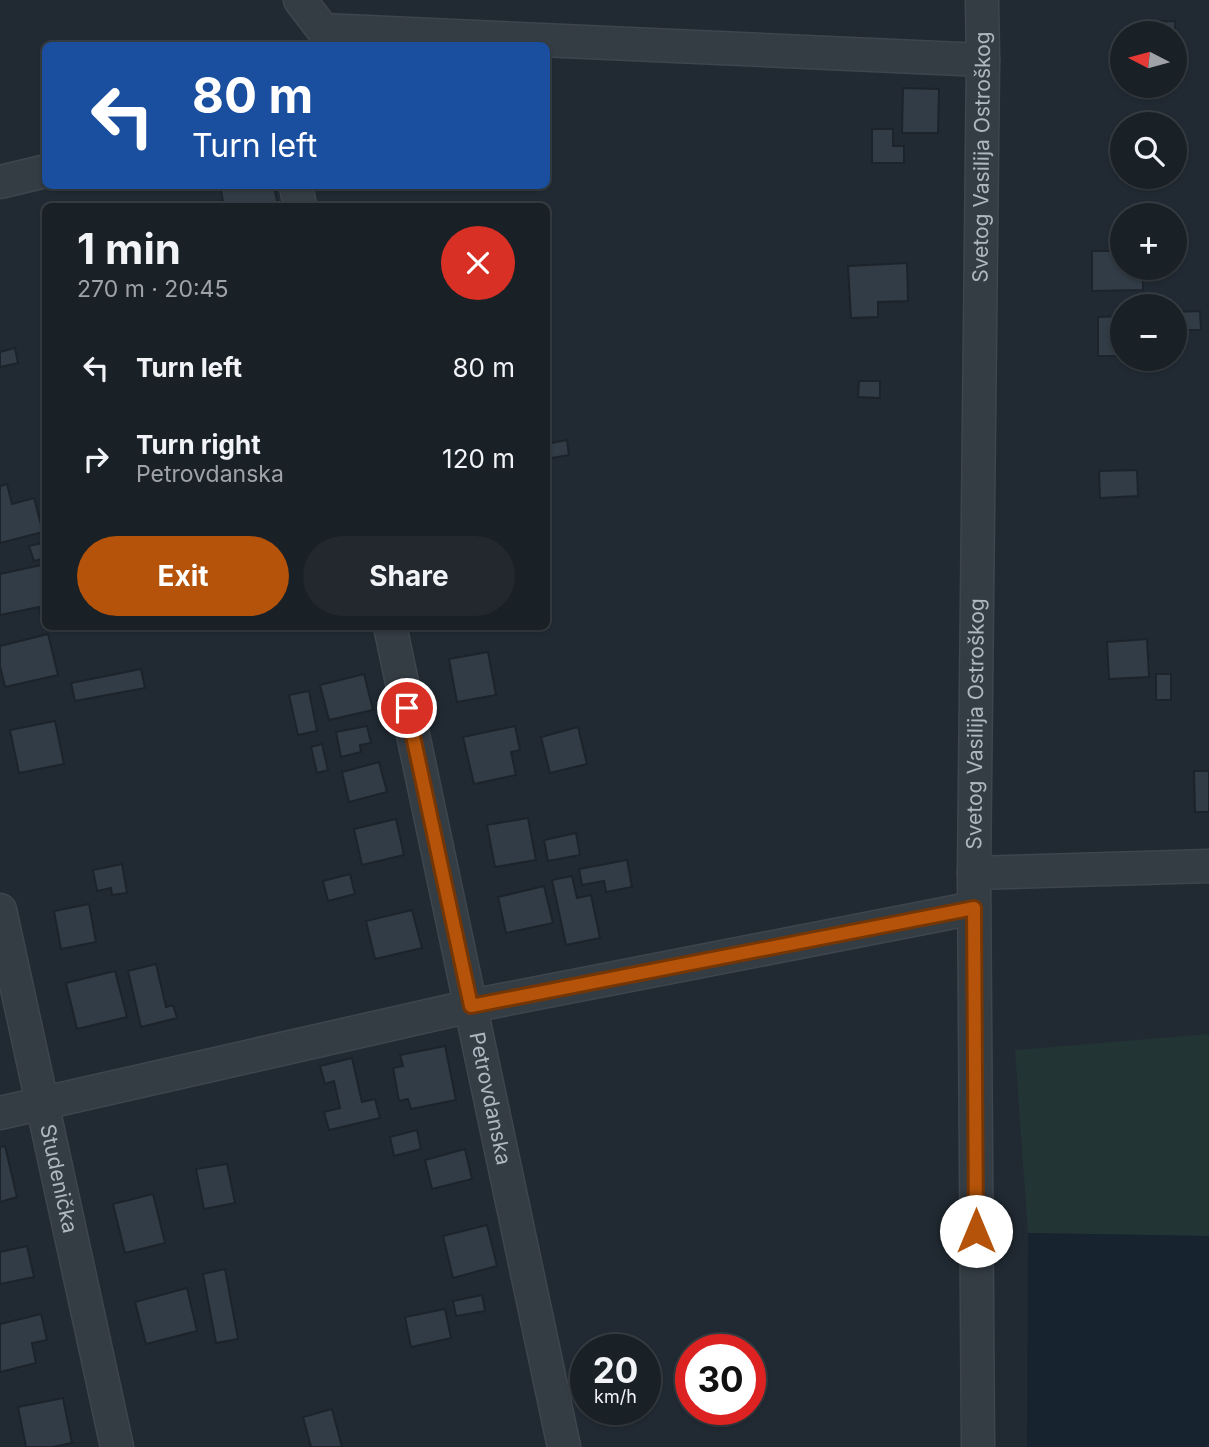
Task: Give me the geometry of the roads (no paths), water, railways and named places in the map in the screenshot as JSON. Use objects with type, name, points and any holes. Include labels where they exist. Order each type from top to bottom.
[{"type":"street","points":[[300,0],[320,38],[441,42]]},
{"type":"street","name":"Svetog Vasilija Ostroškog","points":[[978,1447],[974,873],[982,0]]},
{"type":"street","points":[[550,46],[983,60]]},
{"type":"street","points":[[0,182],[42,172]]},
{"type":"street","name":"Petrovdanska","points":[[391,630],[564,1447]]},
{"type":"street","points":[[974,873],[1209,866]]},
{"type":"street","points":[[0,1113],[471,1006],[974,908]]},
{"type":"street","name":"Studenička","points":[[0,910],[117,1447]]},
{"type":"water","points":[[1028,1233],[1209,1236],[1209,1444],[1204,1447],[1027,1447]]}]
